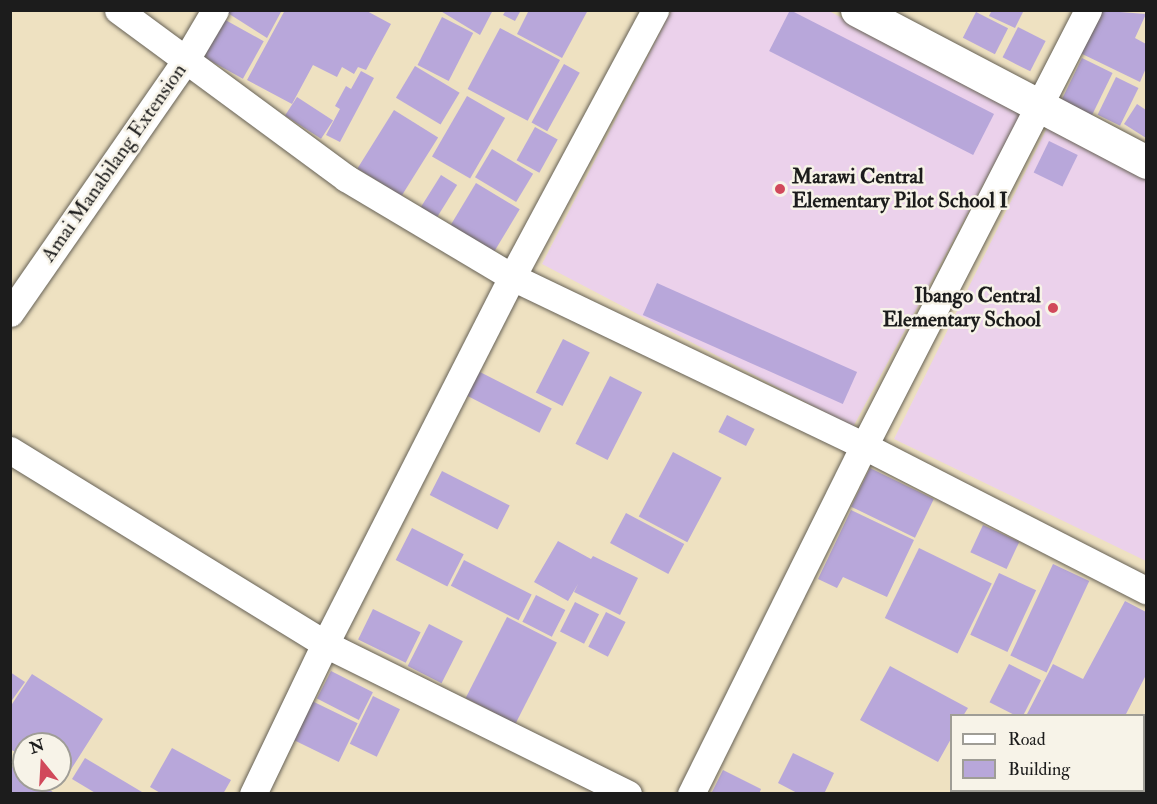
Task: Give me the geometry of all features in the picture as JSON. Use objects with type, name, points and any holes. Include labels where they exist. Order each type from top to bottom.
[{"type":"main road","points":[[857,10],[1037,107],[1146,162]]},
{"type":"street","points":[[118,10],[346,178],[512,277],[864,446],[1146,590]]},
{"type":"street","name":"Amai Manabilang Extension","points":[[10,313],[185,61],[215,10]]},
{"type":"street","points":[[254,794],[325,644],[512,277],[655,10]]},
{"type":"street","points":[[691,794],[864,446],[1088,10]]},
{"type":"street","points":[[10,450],[325,644],[628,794]]},
{"type":"shaded area","name":"Marawi Central Elementary Pilot School I","points":[[671,11],[829,11],[1021,114],[853,427],[542,264]]},
{"type":"shaded area","name":"Ibango Central Elementary School","points":[[1048,126],[1146,177],[1146,561],[894,439]]},
{"type":"building","points":[[223,10],[282,10],[267,38]]},
{"type":"building","points":[[285,10],[365,10],[391,24],[366,70],[358,67],[354,74],[342,67],[337,77],[313,65],[292,104],[247,80]]},
{"type":"building","points":[[439,10],[493,10],[480,35]]},
{"type":"building","points":[[506,10],[521,10],[515,21],[503,15]]},
{"type":"building","points":[[529,10],[588,10],[562,58],[517,34]]},
{"type":"building","points":[[790,10],[994,114],[973,155],[769,51]]},
{"type":"building","points":[[992,10],[1024,10],[1015,28],[989,16]]},
{"type":"building","points":[[1094,10],[1146,14],[1135,38],[1146,44],[1146,68],[1140,82],[1074,50]]},
{"type":"building","points":[[976,12],[1008,28],[995,54],[963,38]]},
{"type":"building","points":[[220,17],[264,41],[243,79],[199,55]]},
{"type":"building","points":[[442,17],[473,33],[449,81],[417,65]]},
{"type":"building","points":[[1018,27],[1046,41],[1030,71],[1003,57]]},
{"type":"building","points":[[500,28],[560,60],[528,121],[468,89]]},
{"type":"building","points":[[1082,58],[1113,73],[1092,115],[1061,100]]},
{"type":"building","points":[[564,64],[580,73],[547,131],[532,123]]},
{"type":"building","points":[[415,66],[460,93],[441,124],[396,98]]},
{"type":"building","points":[[361,71],[374,78],[340,142],[326,135],[340,109],[335,106],[346,86],[351,89]]},
{"type":"building","points":[[1116,77],[1138,88],[1120,126],[1098,115]]},
{"type":"building","points":[[467,96],[505,118],[470,179],[432,157]]},
{"type":"building","points":[[297,97],[333,120],[321,139],[285,115]]},
{"type":"building","points":[[1137,104],[1146,110],[1146,138],[1124,124]]},
{"type":"building","points":[[394,110],[438,138],[402,196],[357,169]]},
{"type":"building","points":[[535,127],[558,140],[539,173],[517,160]]},
{"type":"building","points":[[1049,141],[1078,155],[1062,186],[1034,172]]},
{"type":"building","points":[[492,149],[533,174],[516,202],[475,177]]},
{"type":"building","points":[[441,175],[457,185],[434,222],[418,212]]},
{"type":"building","points":[[476,183],[520,209],[493,254],[449,228]]},
{"type":"building","points":[[657,283],[857,372],[843,404],[643,315]]},
{"type":"building","points":[[563,339],[590,353],[562,406],[536,392]]},
{"type":"building","points":[[476,370],[552,409],[539,433],[464,394]]},
{"type":"building","points":[[610,376],[642,392],[608,460],[575,444]]},
{"type":"building","points":[[727,415],[755,429],[746,446],[718,432]]},
{"type":"building","points":[[673,452],[722,478],[687,542],[639,516]]},
{"type":"building","points":[[870,468],[934,499],[915,538],[851,507]]},
{"type":"building","points":[[442,471],[510,506],[497,530],[430,495]]},
{"type":"building","points":[[851,510],[914,540],[887,597],[843,577],[837,588],[818,579]]},
{"type":"building","points":[[626,513],[684,544],[668,574],[610,543]]},
{"type":"building","points":[[983,525],[1019,542],[1007,569],[970,552]]},
{"type":"building","points":[[412,528],[464,554],[447,586],[396,560]]},
{"type":"building","points":[[558,541],[591,559],[593,556],[638,578],[620,615],[574,592],[578,584],[568,601],[534,582]]},
{"type":"building","points":[[919,548],[992,584],[958,654],[885,618]]},
{"type":"building","points":[[464,560],[532,595],[519,620],[451,586]]},
{"type":"building","points":[[1053,564],[1089,581],[1047,672],[1010,656]]},
{"type":"building","points":[[999,573],[1036,590],[1007,652],[970,635]]},
{"type":"building","points":[[536,595],[565,610],[552,637],[522,622]]},
{"type":"building","points":[[1125,601],[1146,612],[1146,675],[1126,714],[1027,714],[1053,664],[1083,679]]},
{"type":"building","points":[[575,602],[599,614],[584,644],[560,631]]},
{"type":"building","points":[[373,609],[421,632],[406,663],[358,640]]},
{"type":"building","points":[[606,612],[626,622],[608,657],[588,647]]},
{"type":"building","points":[[507,617],[557,642],[516,724],[466,698]]},
{"type":"building","points":[[429,624],[463,641],[442,683],[408,666]]},
{"type":"building","points":[[1009,664],[1041,680],[1024,714],[1012,714],[989,702]]},
{"type":"building","points":[[890,666],[968,708],[964,714],[950,714],[950,741],[938,762],[860,720]]},
{"type":"building","points":[[331,671],[373,692],[359,720],[317,699]]},
{"type":"building","points":[[10,672],[25,682],[10,703]]},
{"type":"building","points":[[32,674],[103,719],[72,768],[72,732],[12,732],[12,750],[10,749],[10,707]]},
{"type":"building","points":[[373,696],[400,709],[377,757],[350,744]]},
{"type":"building","points":[[310,700],[358,723],[339,762],[291,739]]},
{"type":"building","points":[[172,748],[231,780],[223,794],[162,794],[150,787]]},
{"type":"building","points":[[793,753],[834,773],[824,794],[799,794],[778,783]]},
{"type":"building","points":[[85,758],[142,792],[141,794],[97,794],[72,779]]},
{"type":"building","points":[[10,765],[12,766],[12,792],[53,792],[56,794],[10,794]]},
{"type":"building","points":[[723,770],[761,789],[759,794],[711,794]]},
{"type":"place","name":"Marawi Central Elementary Pilot School I","points":[[780,189]]},
{"type":"place","name":"Ibango Central Elementary School","points":[[1053,308]]}]
